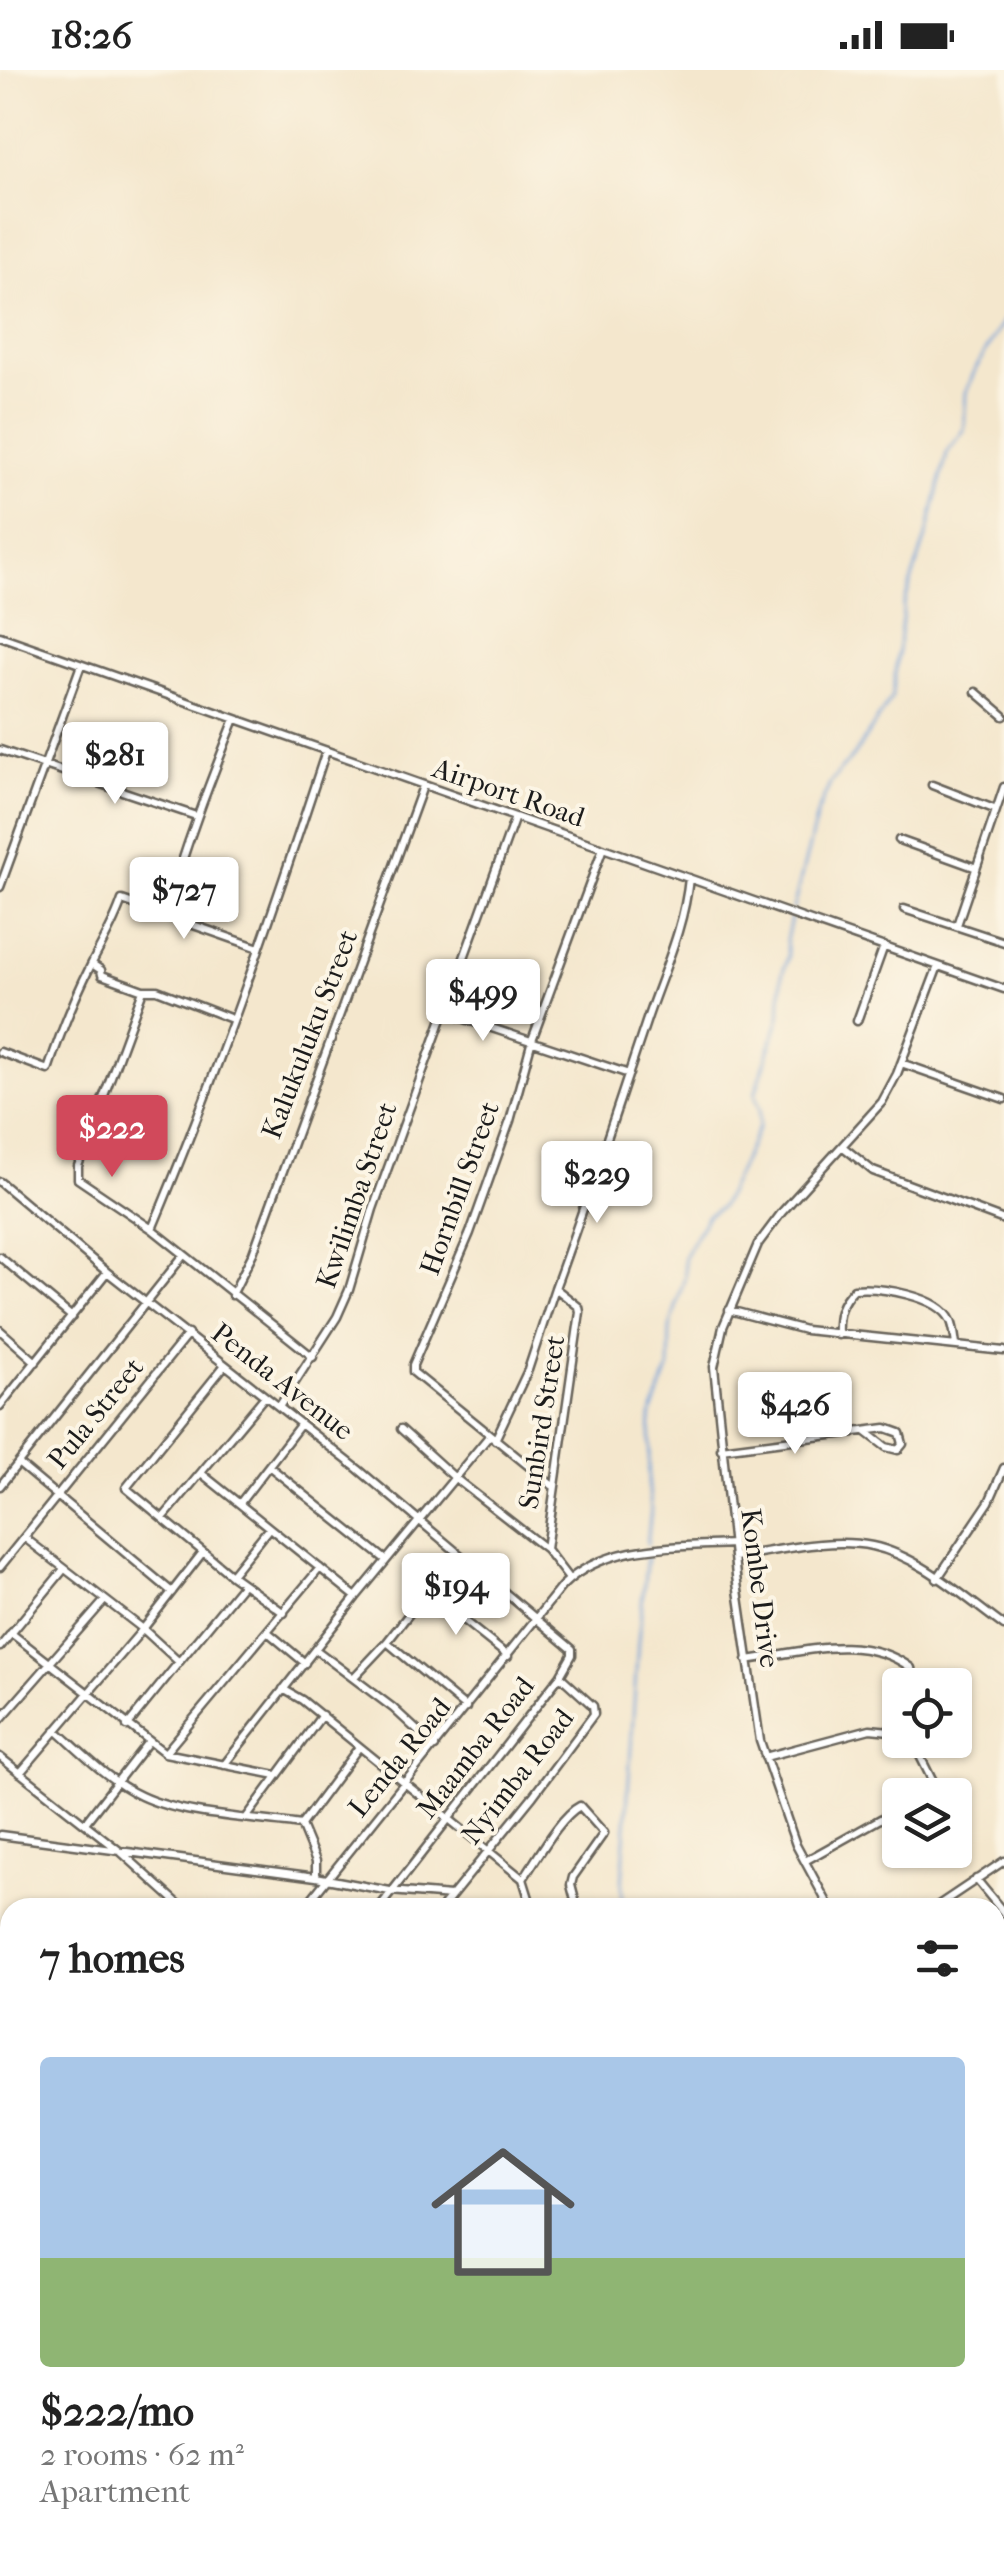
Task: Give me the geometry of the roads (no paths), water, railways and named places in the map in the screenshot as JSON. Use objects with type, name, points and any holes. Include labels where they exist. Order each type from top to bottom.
[{"type":"street","name":"Airport Road","points":[[0,636],[1004,989]]},
{"type":"street","points":[[0,887],[81,665]]},
{"type":"street","points":[[976,692],[1004,716]]},
{"type":"street","points":[[165,916],[196,816],[234,719]]},
{"type":"street","points":[[0,750],[196,816]]},
{"type":"street","points":[[152,1229],[185,1151],[259,948],[326,751]]},
{"type":"street","name":"Kalukuluku Street","points":[[232,1294],[254,1253],[423,786]]},
{"type":"street","points":[[932,786],[994,809]]},
{"type":"street","points":[[957,925],[1004,786]]},
{"type":"street","name":"Kwilimba Street","points":[[278,1406],[337,1318],[515,818]]},
{"type":"street","points":[[900,840],[974,867]]},
{"type":"street","name":"Hornbill Street","points":[[553,1486],[419,1379],[413,1365],[470,1233],[510,1121],[532,1040],[604,848]]},
{"type":"street","points":[[224,1765],[356,1597],[492,1438],[528,1370],[687,907],[689,878]]},
{"type":"street","points":[[0,1052],[48,1070],[122,900],[259,948]]},
{"type":"street","points":[[904,909],[1004,942]]},
{"type":"street","points":[[857,1022],[884,946]]},
{"type":"street","points":[[92,964],[102,975],[143,990],[158,990],[232,1019]]},
{"type":"street","name":"Kombe Drive","points":[[824,1898],[804,1861],[764,1757],[732,1544],[714,1366],[716,1346],[767,1230],[882,1102],[938,966]]},
{"type":"street","points":[[143,990],[77,1174],[82,1184],[152,1229],[313,1357]]},
{"type":"street","points":[[444,1012],[629,1074]]},
{"type":"street","points":[[901,1063],[1004,1099]]},
{"type":"street","points":[[842,1146],[872,1171],[1004,1220]]},
{"type":"street","name":"Penda Avenue","points":[[0,1182],[536,1619]]},
{"type":"street","points":[[0,1486],[182,1256]]},
{"type":"street","points":[[0,1257],[72,1317]]},
{"type":"street","points":[[0,1406],[106,1272]]},
{"type":"street","points":[[838,1335],[842,1302],[854,1289],[873,1287],[904,1294],[945,1312],[952,1323],[956,1346]]},
{"type":"street","name":"Sunbird Street","points":[[555,1288],[580,1312],[546,1549],[570,1579]]},
{"type":"street","points":[[730,1310],[838,1335],[1004,1351]]},
{"type":"street","points":[[0,1330],[36,1362]]},
{"type":"street","name":"Pula Street","points":[[0,1568],[188,1334]]},
{"type":"street","points":[[225,1365],[126,1488],[231,1576],[284,1613]]},
{"type":"street","points":[[162,1518],[266,1396]]},
{"type":"street","points":[[240,1504],[300,1425]]},
{"type":"street","points":[[721,1449],[865,1431],[892,1428],[900,1433],[903,1444],[898,1450],[886,1447],[865,1431]]},
{"type":"street","points":[[401,1429],[455,1478],[546,1549]]},
{"type":"street","points":[[18,1464],[172,1592]]},
{"type":"street","points":[[270,1466],[386,1561]]},
{"type":"street","points":[[937,1579],[990,1502],[1004,1468]]},
{"type":"street","points":[[201,1473],[356,1597]]},
{"type":"street","points":[[231,1576],[269,1528]]},
{"type":"street","points":[[25,1538],[144,1630],[178,1662]]},
{"type":"street","name":"Lenda Road","points":[[313,1898],[570,1579],[592,1563],[616,1554],[732,1544]]},
{"type":"street","points":[[734,1557],[833,1544],[872,1546],[900,1556],[1004,1626]]},
{"type":"street","points":[[20,1773],[144,1630],[203,1552]]},
{"type":"street","points":[[354,1677],[387,1642],[456,1554]]},
{"type":"street","points":[[165,1753],[320,1568]]},
{"type":"street","points":[[0,1647],[64,1569]]},
{"type":"street","points":[[128,1726],[243,1584]]},
{"type":"street","points":[[428,1592],[508,1656]]},
{"type":"street","points":[[0,1720],[104,1600]]},
{"type":"street","name":"Maamba Road","points":[[386,1898],[560,1676],[572,1655],[572,1649],[536,1619]]},
{"type":"street","points":[[269,1632],[305,1663]]},
{"type":"street","points":[[11,1633],[165,1753],[276,1775]]},
{"type":"street","points":[[387,1642],[467,1709]]},
{"type":"street","points":[[747,1660],[858,1647],[900,1660],[911,1668]]},
{"type":"street","points":[[316,1650],[354,1677],[436,1748]]},
{"type":"street","name":"Nyimba Road","points":[[451,1896],[594,1714],[593,1706],[560,1676]]},
{"type":"street","points":[[283,1689],[322,1715],[523,1879],[529,1898]]},
{"type":"street","points":[[247,1817],[322,1715]]},
{"type":"street","points":[[764,1757],[870,1729],[882,1730]]},
{"type":"street","points":[[56,1730],[116,1782],[161,1804],[302,1825]]},
{"type":"street","points":[[84,1823],[148,1742]]},
{"type":"street","points":[[302,1825],[359,1747]]},
{"type":"street","points":[[0,1757],[121,1852],[171,1898]]},
{"type":"street","points":[[523,1879],[580,1806],[604,1833],[573,1877],[574,1898]]},
{"type":"street","points":[[804,1861],[882,1818]]},
{"type":"street","points":[[302,1825],[316,1861],[316,1877]]},
{"type":"street","points":[[0,1836],[316,1877],[390,1891],[451,1896]]},
{"type":"street","points":[[949,1898],[1004,1860]]},
{"type":"street","points":[[976,1880],[991,1898]]},
{"type":"waterway","points":[[793,909],[818,811],[831,782],[857,751],[892,697],[904,604],[929,528],[947,453],[964,430],[966,392],[975,370],[1004,320]]},
{"type":"waterway","points":[[647,1545],[651,1415],[669,1369],[670,1328],[685,1276],[684,1257],[707,1216],[721,1207],[759,1127],[760,1109],[755,1094],[780,1017],[791,918]]},
{"type":"waterway","points":[[623,1898],[647,1555]]}]
